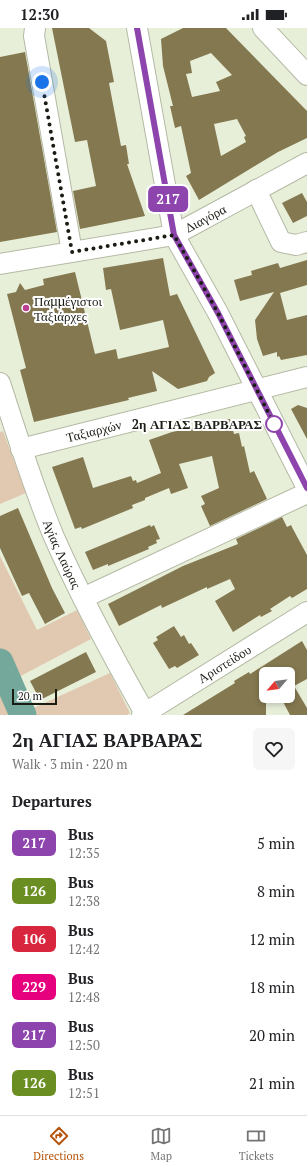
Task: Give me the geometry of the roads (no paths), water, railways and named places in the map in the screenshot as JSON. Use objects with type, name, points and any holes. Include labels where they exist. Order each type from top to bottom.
[{"type":"street","points":[[35,28],[34,36],[72,252]]},
{"type":"street","points":[[137,28],[174,235],[257,389],[307,488]]},
{"type":"street","points":[[263,28],[307,75]]},
{"type":"street","name":"Διαγόρα","points":[[0,264],[174,235],[307,163]]},
{"type":"street","points":[[256,190],[281,242],[296,245],[307,242]]},
{"type":"street","name":"Ταξιαρχών","points":[[21,449],[307,377]]},
{"type":"street","name":"Αγίας Λαύρας","points":[[0,383],[21,449],[55,538],[83,598],[144,714]]},
{"type":"street","points":[[83,598],[307,493]]},
{"type":"street","name":"Αριστείδου","points":[[144,714],[307,612]]},
{"type":"waterway","points":[[0,662],[23,715]]},
{"type":"place","name":"Παμμέγιστοι Ταξιάρχες","points":[[26,308]]},
{"type":"place","name":"2η ΑΓΙΑΣ ΒΑΡΒΑΡΑΣ","points":[[274,424]]}]
